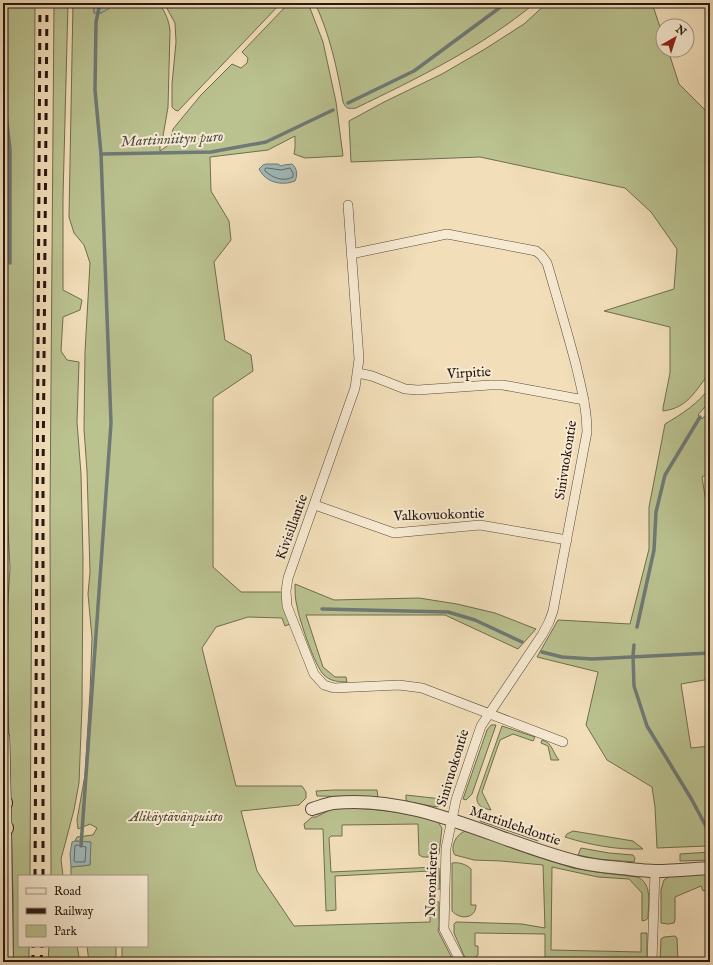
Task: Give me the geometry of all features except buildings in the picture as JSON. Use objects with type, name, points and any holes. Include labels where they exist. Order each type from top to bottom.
[{"type":"main road","points":[[3,737],[4,828]]},
{"type":"street","name":"Kivisillantie","points":[[348,206],[359,358],[358,373],[355,388],[288,578],[286,591],[287,606],[314,674],[324,685],[334,688],[399,685],[422,688],[563,742]]},
{"type":"street","name":"Sinivuokontie","points":[[351,254],[447,234],[536,251],[547,263],[573,354],[587,416],[587,432],[553,611],[542,636],[481,726],[456,800],[452,820]]},
{"type":"street","name":"Virpitie","points":[[358,373],[372,376],[405,389],[418,390],[503,385],[584,400]]},
{"type":"street","name":"Valkovuokontie","points":[[315,505],[394,533],[480,525],[567,540]]},
{"type":"street","name":"Martinlehdontie","points":[[312,809],[332,803],[375,804],[410,808],[452,820],[539,851],[578,862],[600,866],[655,871],[710,868]]},
{"type":"street","name":"Noronkierto","points":[[452,820],[446,848],[444,929],[461,962]]},
{"type":"street","points":[[4,828],[7,962]]},
{"type":"street","points":[[652,962],[655,871]]},
{"type":"green space","points":[[3,3],[35,3],[30,875],[18,875],[18,947],[29,947],[29,962],[13,962],[13,895],[6,631],[10,568],[6,485],[3,471]]},
{"type":"green space","points":[[54,3],[68,3],[63,197],[63,290],[82,300],[80,310],[63,317],[61,351],[67,360],[79,362],[77,422],[81,474],[83,558],[82,706],[79,783],[74,810],[61,859],[63,875],[51,875],[50,513]]},
{"type":"green space","name":"Alikäytävänpuisto","points":[[73,3],[94,3],[94,13],[101,13],[109,8],[109,3],[159,3],[168,20],[170,31],[168,107],[160,151],[170,144],[173,129],[201,95],[232,64],[241,68],[247,63],[248,58],[242,52],[289,3],[308,3],[323,42],[336,102],[343,156],[305,158],[294,154],[295,136],[268,150],[210,157],[211,191],[229,221],[231,240],[214,262],[225,340],[251,355],[253,371],[213,398],[213,567],[241,592],[282,592],[290,624],[285,626],[282,618],[248,617],[216,627],[202,648],[236,786],[302,786],[306,792],[306,798],[299,805],[241,811],[257,871],[294,926],[430,922],[430,901],[439,902],[438,931],[454,962],[122,962],[122,947],[148,947],[148,875],[71,875],[71,867],[90,865],[90,842],[75,841],[77,837],[93,835],[97,828],[90,824],[78,829],[77,820],[85,775],[92,638],[88,594],[90,572],[87,471],[84,429],[85,352],[90,263],[84,245],[74,233],[69,217]]},
{"type":"green space","points":[[164,3],[281,3],[178,111],[172,107],[172,84],[176,42],[175,23]]},
{"type":"green space","points":[[315,3],[535,3],[493,34],[449,61],[356,108],[348,108],[343,102],[325,27]]},
{"type":"green space","points":[[547,3],[652,3],[657,18],[655,18],[655,58],[671,58],[679,84],[710,115],[710,372],[691,397],[679,406],[672,409],[663,411],[670,373],[670,327],[604,311],[674,289],[677,249],[651,212],[625,188],[480,157],[351,162],[349,121],[442,74],[524,24]]},
{"type":"green space","points":[[710,387],[710,401],[698,415],[702,419],[710,410],[710,473],[702,477],[710,528],[710,679],[681,684],[691,748],[710,746],[710,840],[706,846],[657,848],[655,807],[652,787],[607,760],[586,725],[598,672],[537,657],[558,620],[630,624],[649,549],[649,507],[665,424],[695,403]]},
{"type":"green space","points":[[295,584],[334,600],[419,598],[457,604],[495,613],[536,629],[518,649],[445,615],[306,615],[323,667],[335,677],[346,677],[347,682],[337,681],[329,679],[324,675],[316,663],[298,612],[295,598]]},
{"type":"green space","points":[[491,725],[496,725],[472,794],[466,800],[463,799],[487,730]]},
{"type":"green space","points":[[502,726],[535,737],[533,741],[513,734],[500,740],[482,792],[491,810],[479,805],[477,797]]},
{"type":"green space","points":[[542,740],[548,743],[559,760],[551,760],[548,746],[541,743]]},
{"type":"green space","points":[[377,790],[378,797],[317,796],[316,791]]},
{"type":"green space","points":[[406,795],[442,799],[446,801],[437,807],[409,802],[406,800]]},
{"type":"green space","points":[[334,808],[373,810],[412,815],[438,822],[442,828],[439,854],[436,857],[423,857],[419,855],[418,824],[342,825],[342,836],[331,836],[329,838],[331,872],[436,867],[439,868],[440,889],[430,890],[430,871],[335,876],[336,910],[326,911],[323,829],[305,829],[304,824],[312,817],[316,817]]},
{"type":"green space","points":[[482,815],[537,834],[538,841],[480,821]]},
{"type":"green space","points":[[466,831],[573,868],[638,877],[643,880],[648,890],[649,901],[648,918],[642,921],[642,893],[629,879],[598,877],[552,867],[551,950],[641,952],[641,933],[647,933],[647,962],[558,959],[558,962],[545,962],[545,934],[475,933],[475,946],[478,946],[478,955],[474,958],[466,960],[454,933],[454,924],[456,922],[522,924],[545,928],[543,865],[474,860],[455,855],[453,852],[453,844],[460,834]]},
{"type":"green space","points":[[573,831],[633,841],[643,849],[623,849],[565,837]]},
{"type":"green space","points":[[581,848],[609,853],[633,855],[635,858],[634,862],[597,859],[578,855]]},
{"type":"green space","points":[[710,852],[710,860],[680,861],[680,854]]},
{"type":"green space","points":[[452,863],[462,864],[471,869],[471,905],[476,905],[473,913],[467,917],[459,916],[452,911]]},
{"type":"green space","points":[[710,874],[710,888],[703,891],[701,886],[675,897],[674,923],[661,923],[661,890],[664,880],[670,876]]},
{"type":"green space","points":[[675,936],[677,938],[678,962],[660,962],[661,939],[664,937]]},
{"type":"green space","points":[[49,947],[77,947],[80,962],[48,962]]},
{"type":"green space","points":[[87,947],[116,947],[116,962],[89,962]]},
{"type":"water","points":[[94,3],[109,3],[110,8],[101,13],[94,13]]},
{"type":"water","points":[[266,164],[278,164],[281,166],[292,164],[296,172],[295,181],[280,183],[270,180],[262,174],[259,169]]},
{"type":"water","points":[[72,842],[91,842],[90,865],[71,867],[70,854]]},
{"type":"waterway","points":[[81,846],[111,423],[101,154],[95,90],[96,22],[100,3]]},
{"type":"waterway","name":"Martinniityn puro","points":[[348,103],[414,71],[506,3]]},
{"type":"waterway","points":[[3,87],[10,150],[10,263]]},
{"type":"waterway","name":"Martinniityn puro","points":[[101,154],[211,152],[266,142],[333,110]]},
{"type":"waterway","points":[[637,627],[654,550],[656,512],[665,475],[700,417]]},
{"type":"waterway","points":[[322,609],[448,612],[475,620],[522,642]]},
{"type":"waterway","points":[[634,645],[634,686],[647,726],[692,800],[710,834]]},
{"type":"waterway","points":[[542,652],[562,657],[592,659],[710,653]]},
{"type":"railway","points":[[35,875],[40,3]]},
{"type":"railway","points":[[43,875],[43,480],[47,3]]},
{"type":"railway","points":[[33,947],[33,962]]},
{"type":"railway","points":[[41,962],[42,947]]}]
